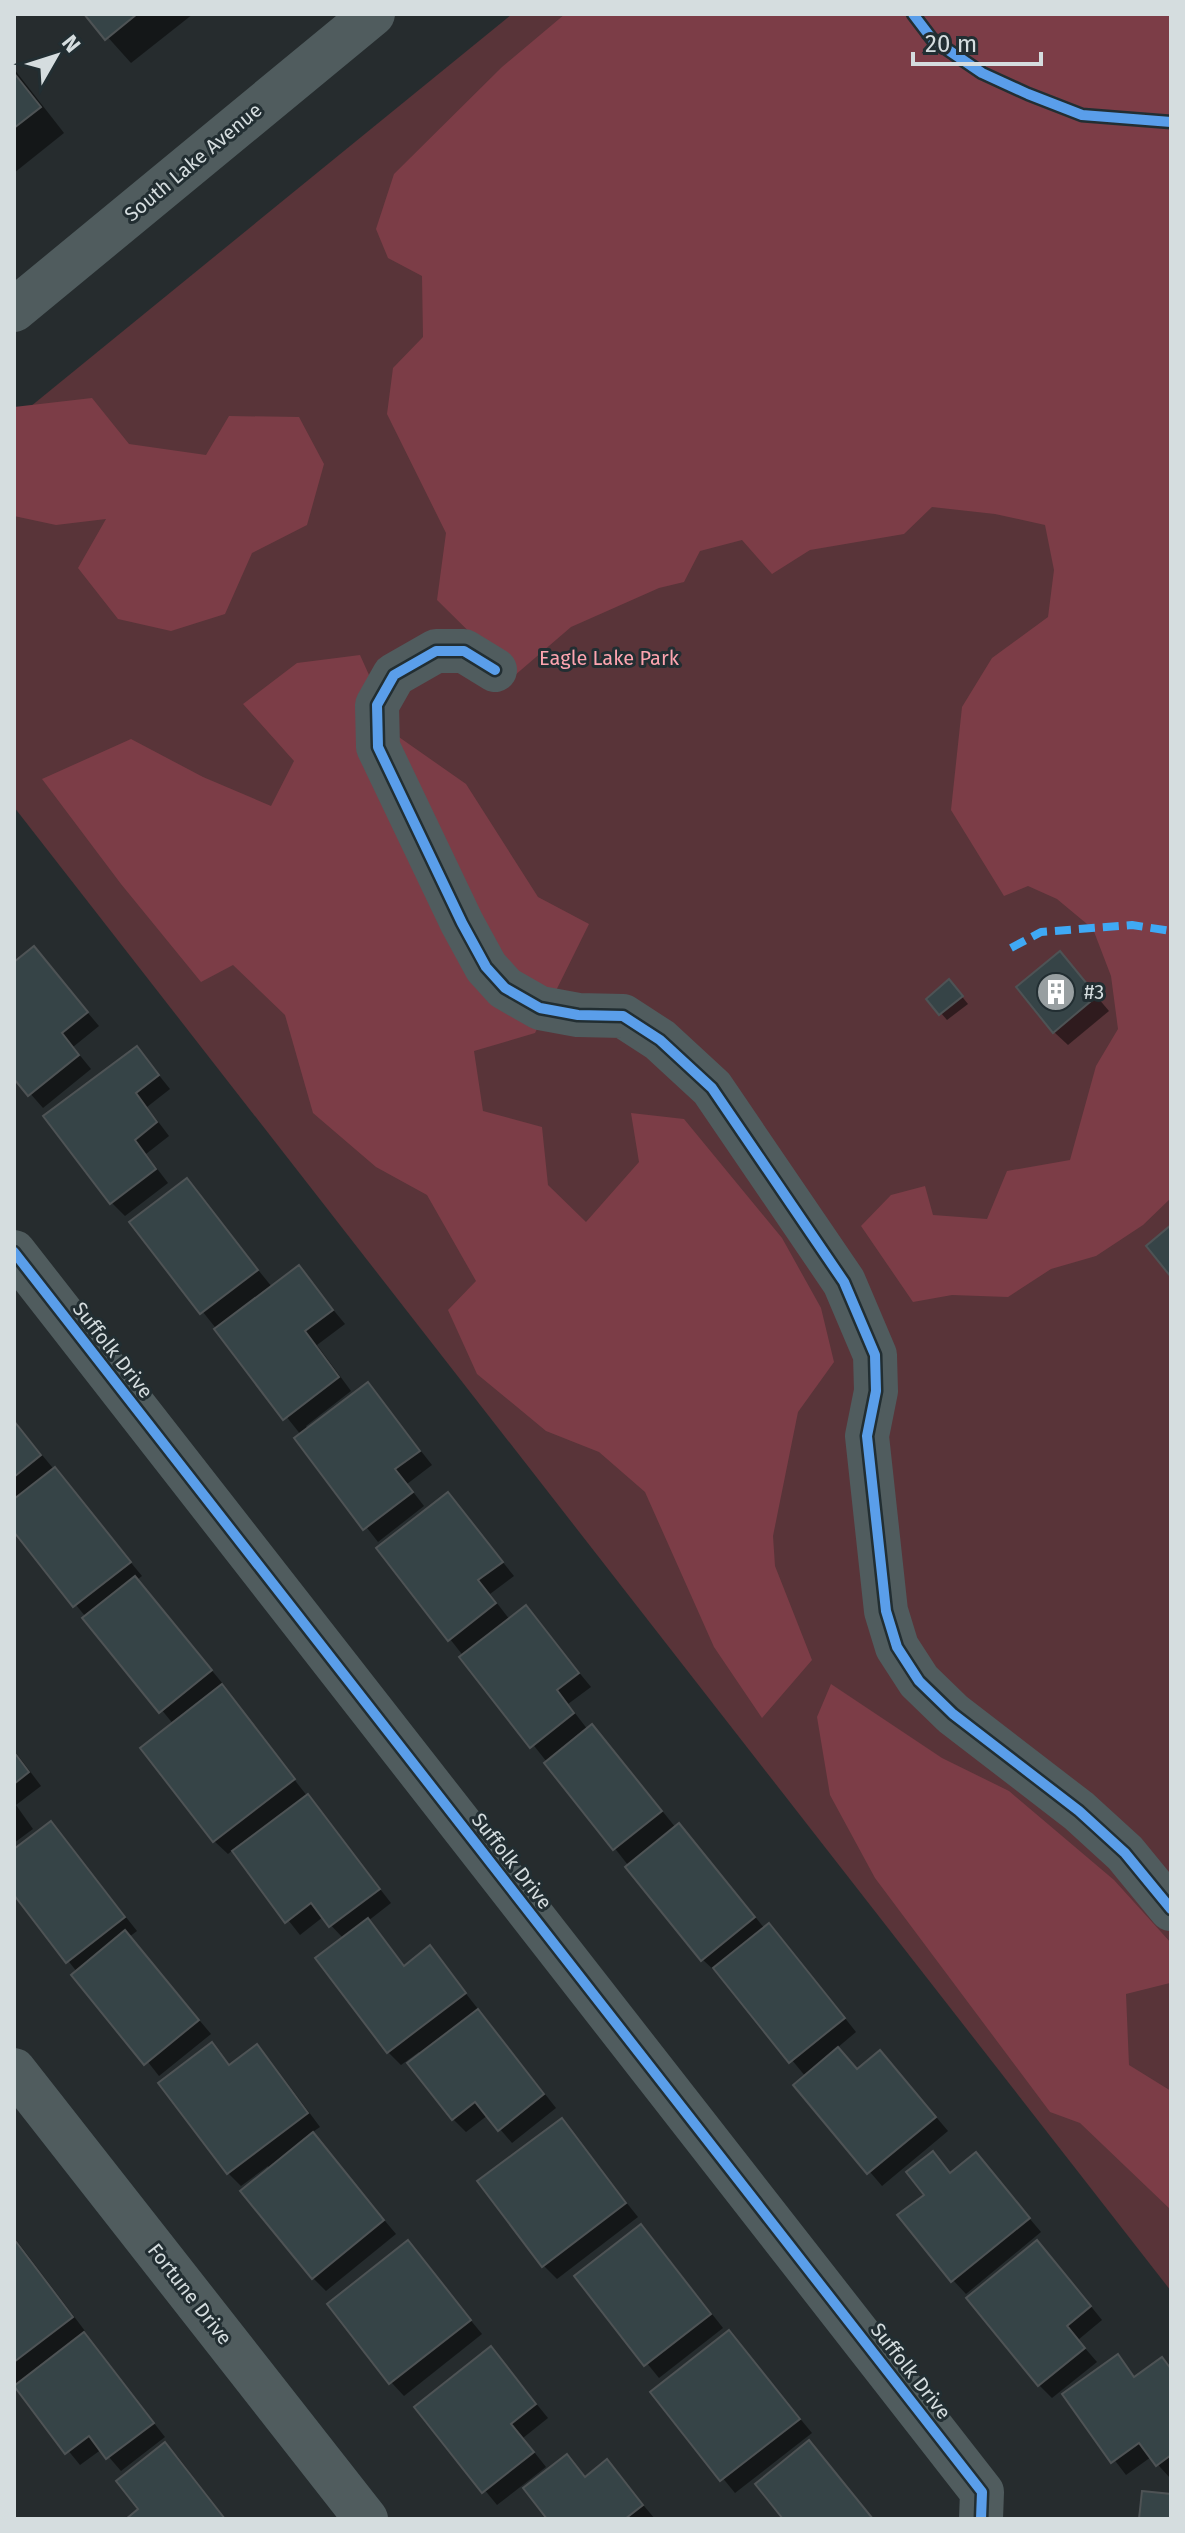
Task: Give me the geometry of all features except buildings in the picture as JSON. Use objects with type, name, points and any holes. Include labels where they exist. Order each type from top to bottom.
[{"type":"street","name":"South Lake Avenue","points":[[14,310],[351,21]]},
{"type":"street","points":[[495,670],[464,651],[436,651],[394,675],[377,705],[378,747],[486,967],[505,988],[540,1008],[578,1015],[623,1016],[660,1040],[712,1088],[844,1282],[875,1355],[876,1391],[867,1436],[886,1611],[897,1647],[919,1681],[953,1714],[1079,1811],[1125,1853],[1171,1909]]},
{"type":"street","name":"Suffolk Drive","points":[[14,1252],[981,2505]]},
{"type":"street","name":"Fortune Drive","points":[[14,2070],[366,2519]]},
{"type":"green space","name":"Eagle Lake Park","points":[[512,14],[1171,14],[1171,2291],[14,807],[14,420]]},
{"type":"shaded area","points":[[565,14],[1171,14],[1171,1198],[1143,1225],[1096,1256],[1051,1269],[1008,1297],[952,1295],[913,1302],[861,1226],[891,1195],[925,1186],[933,1215],[987,1219],[1007,1171],[1070,1160],[1096,1066],[1118,1029],[1111,976],[1093,929],[1057,899],[1028,886],[1004,896],[951,810],[962,707],[992,658],[1048,617],[1054,570],[1045,525],[995,514],[932,507],[904,534],[810,550],[772,574],[742,540],[700,551],[684,582],[659,588],[571,627],[514,676],[437,600],[446,533],[387,414],[393,368],[423,337],[422,276],[388,258],[376,229],[394,174],[502,67]]},
{"type":"shaded area","points":[[92,398],[129,444],[206,455],[229,416],[299,417],[324,464],[307,525],[252,553],[225,614],[171,631],[118,619],[78,568],[106,519],[56,525],[14,516],[14,407]]},
{"type":"shaded area","points":[[360,655],[396,735],[466,784],[538,897],[589,924],[535,1033],[474,1051],[483,1111],[542,1127],[548,1185],[586,1222],[639,1162],[631,1113],[684,1119],[782,1238],[821,1308],[834,1362],[798,1412],[773,1536],[775,1566],[812,1660],[762,1718],[714,1647],[645,1492],[599,1452],[546,1431],[477,1374],[448,1310],[476,1281],[427,1195],[376,1167],[313,1113],[285,1015],[233,965],[201,982],[121,884],[42,779],[131,739],[203,777],[271,806],[294,761],[243,704],[297,663]]},
{"type":"shaded area","points":[[831,1684],[942,1758],[1009,1791],[1114,1880],[1171,1943],[1170,1983],[1126,1994],[1129,2065],[1171,2091],[1171,2210],[1080,2123],[1050,2112],[875,1878],[830,1795],[817,1717]]},
{"type":"marked path","points":[[1011,948],[1041,932],[1132,925],[1171,931]]},
{"type":"cycle path","points":[[913,14],[932,39],[982,73],[1028,94],[1082,115],[1171,122]]},
{"type":"cycle path","points":[[495,670],[464,651],[436,651],[394,675],[377,705],[378,747],[486,967],[505,988],[540,1008],[578,1015],[623,1016],[660,1040],[712,1088],[844,1282],[875,1355],[876,1391],[867,1436],[886,1611],[897,1647],[919,1681],[953,1714],[1079,1811],[1125,1853],[1171,1909]]},
{"type":"cycle path","points":[[14,1252],[982,2492],[981,2519]]},
{"type":"place","name":"#3","points":[[1056,992]]}]
